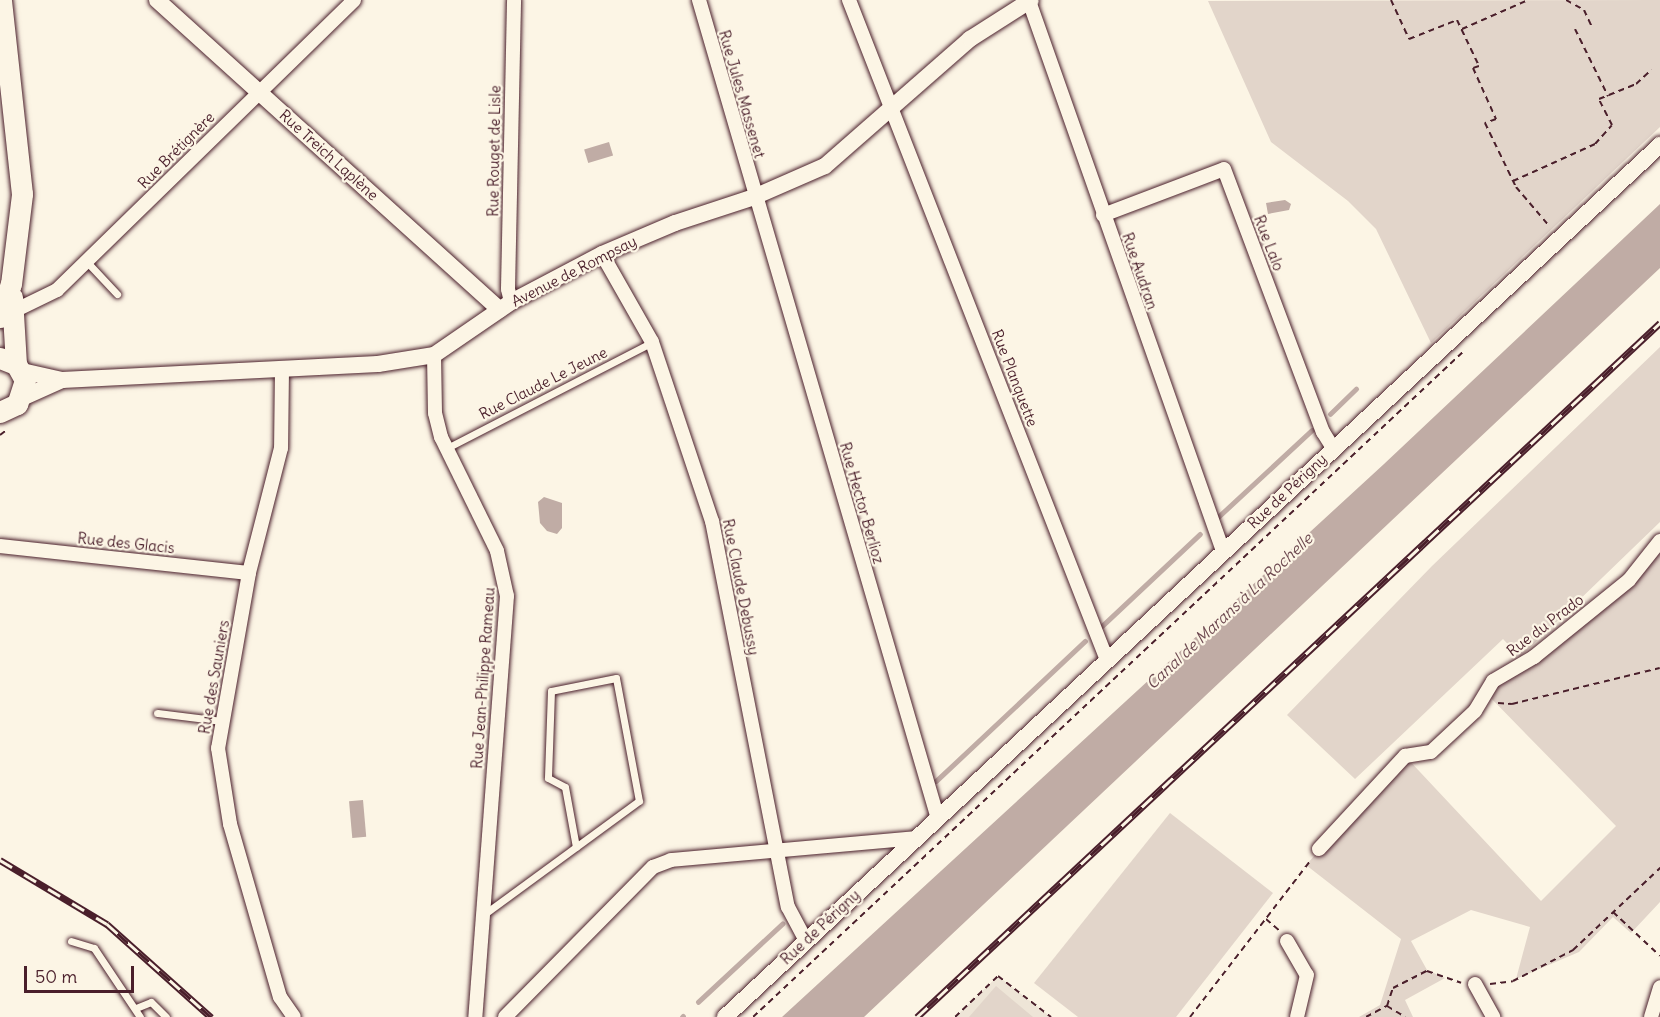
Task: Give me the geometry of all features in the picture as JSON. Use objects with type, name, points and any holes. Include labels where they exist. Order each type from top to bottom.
[{"type":"main road","points":[[1,414],[22,398],[25,380],[13,364],[12,336],[7,314],[22,194],[2,2]]},
{"type":"street","name":"Rue Treich Laplène","points":[[157,0],[258,92],[506,306]]},
{"type":"street","name":"Rue Brétignère","points":[[7,314],[45,299],[87,262],[354,0]]},
{"type":"street","name":"Rue Rouget de Lisle","points":[[506,306],[514,0]]},
{"type":"street","name":"Rue Jules Massenet","points":[[699,0],[754,197]]},
{"type":"street","name":"Rue Planquette","points":[[849,0],[1107,660]]},
{"type":"street","name":"Avenue de Rompsay","points":[[22,398],[62,381],[414,361],[434,355],[506,306],[602,254],[675,223],[754,197],[825,166],[970,39],[1025,2]]},
{"type":"street","name":"Rue Audran","points":[[1025,2],[1223,551]]},
{"type":"street","name":"Rue de Périgny","points":[[725,1017],[1660,145]]},
{"type":"street","name":"Rue Lalo","points":[[1103,215],[1224,169],[1323,432],[1333,448]]},
{"type":"street","name":"Rue Hector Berlioz","points":[[754,197],[938,819]]},
{"type":"street","name":"Rue Claude Debussy","points":[[602,254],[652,342],[712,521],[788,907],[806,941]]},
{"type":"street","name":"Rue Jean-Philippe Rameau","points":[[434,355],[435,413],[447,448],[497,551],[507,596],[475,1017]]},
{"type":"street","name":"Avenue de Rompsay","points":[[13,364],[62,381]]},
{"type":"street","name":"Rue des Sauniers","points":[[282,370],[281,448],[249,573],[221,720],[221,780],[230,824],[280,997],[294,1017]]},
{"type":"street","name":"Rue du Prado","points":[[1319,849],[1405,756],[1431,752],[1475,711],[1493,681],[1534,657],[1629,580],[1660,541]]},
{"type":"street","name":"Rue des Glacis","points":[[0,546],[249,573]]},
{"type":"street","points":[[505,1017],[653,867],[671,860],[916,838]]},
{"type":"street","points":[[1287,941],[1306,975],[1297,1017]]},
{"type":"street","points":[[1474,984],[1493,1017]]},
{"type":"street","points":[[1651,1017],[1660,987]]},
{"type":"lane","points":[[87,262],[117,294]]},
{"type":"lane","name":"Rue Claude Le Jeune","points":[[447,448],[652,342]]},
{"type":"lane","points":[[483,915],[639,801],[616,678],[551,691],[548,777],[565,787],[576,847]]},
{"type":"lane","points":[[157,713],[221,720]]},
{"type":"lane","points":[[71,941],[94,948],[140,1017]]},
{"type":"lane","points":[[136,1008],[150,1002],[166,1017]]},
{"type":"path","points":[[1391,0],[1410,39],[1457,20],[1496,119],[1485,123],[1513,181],[1558,240]]},
{"type":"path","points":[[1462,29],[1528,0]]},
{"type":"path","points":[[1566,0],[1584,10],[1591,26]]},
{"type":"path","points":[[1575,29],[1608,96]]},
{"type":"path","points":[[1513,181],[1595,144],[1612,125],[1599,99],[1636,84],[1651,70]]},
{"type":"path","points":[[753,1017],[1465,350]]},
{"type":"path","points":[[1475,711],[1495,703],[1512,704],[1660,668]]},
{"type":"path","points":[[1190,1017],[1319,849]]},
{"type":"path","points":[[1366,1017],[1387,1006],[1393,988],[1426,970],[1445,978],[1474,984],[1513,981],[1573,950],[1660,868]]},
{"type":"path","points":[[1612,912],[1660,956]]},
{"type":"path","points":[[955,1017],[998,976],[1051,1017]]},
{"type":"path","points":[[1387,1006],[1405,1017]]},
{"type":"shaded area","points":[[1660,0],[1660,127],[1431,343],[1376,229],[1348,201],[1271,142],[1208,1]]},
{"type":"shaded area","points":[[1660,347],[1660,522],[1520,657],[1503,639],[1355,779],[1287,715],[1432,566]]},
{"type":"shaded area","points":[[1660,541],[1660,902],[1631,933],[1613,917],[1579,952],[1516,979],[1530,927],[1471,910],[1411,941],[1427,970],[1445,978],[1405,1000],[1413,1017],[1359,1017],[1380,1005],[1401,939],[1306,865],[1405,756],[1541,901],[1616,826],[1486,693],[1629,580]]},
{"type":"shaded area","points":[[1170,813],[1273,893],[1176,1017],[1078,1017],[1034,983]]},
{"type":"shaded area","points":[[998,976],[1051,1017],[955,1017]]},
{"type":"shaded area","points":[[996,986],[1033,1017],[969,1017]]},
{"type":"water","points":[[609,142],[613,155],[588,163],[584,150]]},
{"type":"water","points":[[1285,200],[1291,204],[1289,210],[1268,214],[1266,203]]},
{"type":"water","name":"Canal de Marans à La Rochelle","points":[[1660,204],[1660,268],[864,1017],[782,1017],[1384,464]]},
{"type":"water","points":[[544,497],[562,503],[562,528],[557,534],[547,531],[540,523],[538,502]]},
{"type":"water","points":[[363,800],[366,837],[352,838],[349,801]]},
{"type":"waterway","points":[[1330,414],[1356,389]]},
{"type":"waterway","points":[[1217,518],[1312,430]]},
{"type":"waterway","points":[[1102,626],[1200,534]]},
{"type":"waterway","points":[[936,781],[1085,641]]},
{"type":"waterway","points":[[698,1002],[782,924]]},
{"type":"railway","points":[[917,1017],[1660,323]]},
{"type":"railway","points":[[0,860],[107,924],[211,1017]]}]
